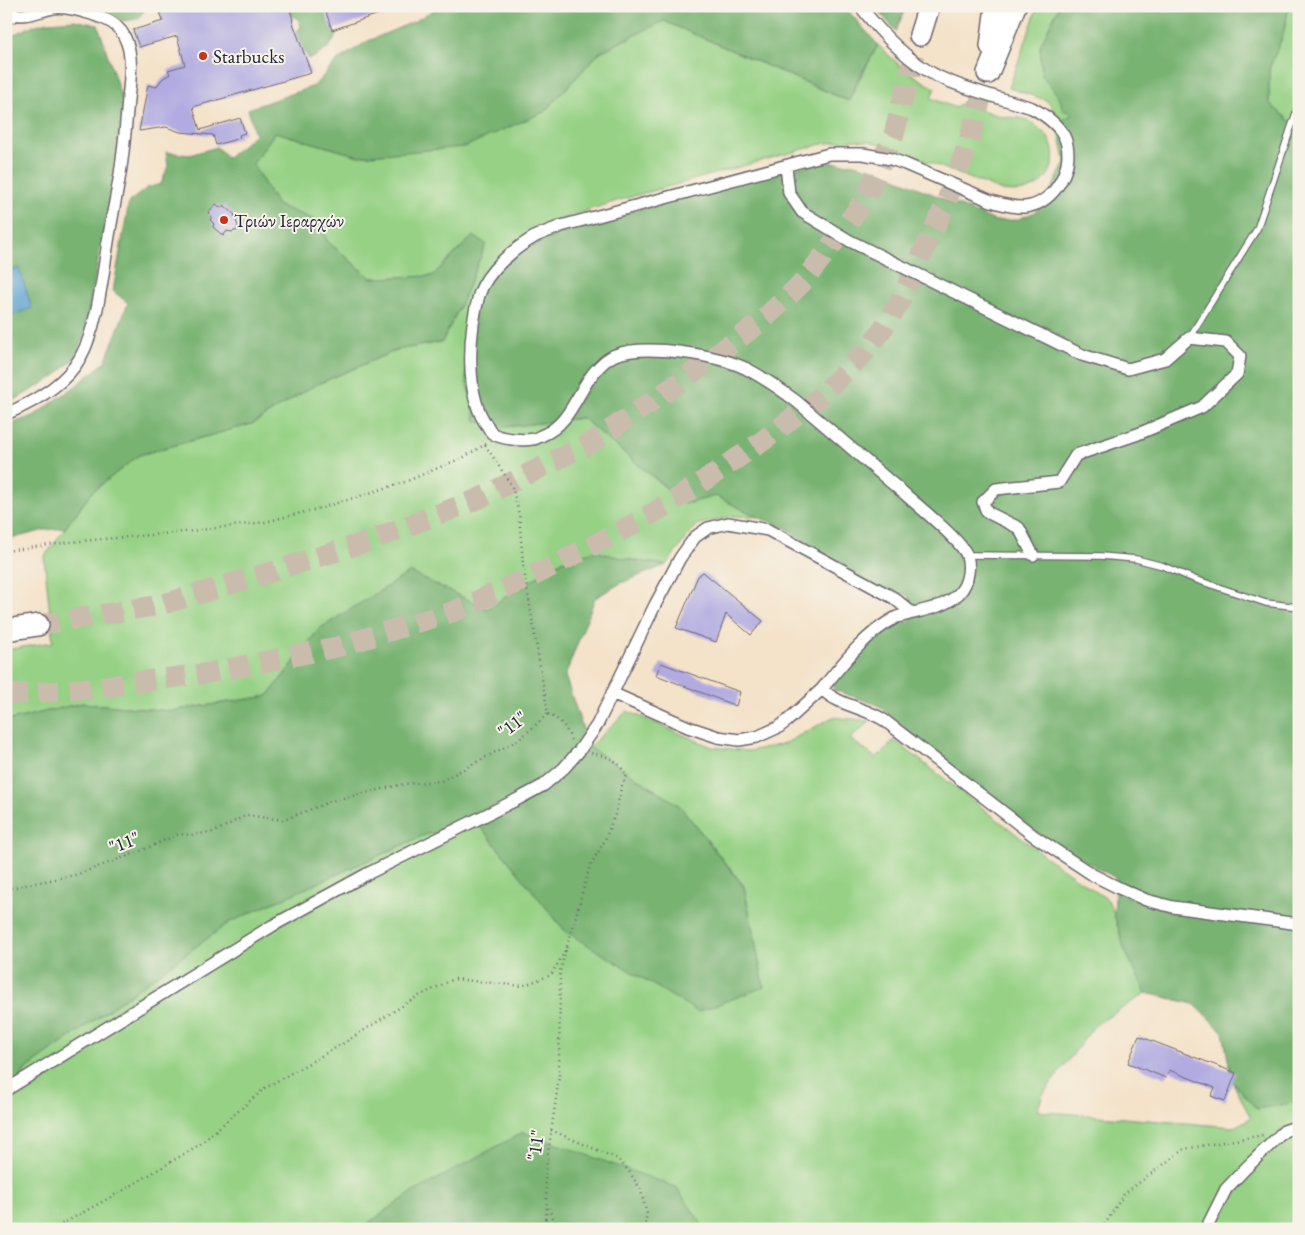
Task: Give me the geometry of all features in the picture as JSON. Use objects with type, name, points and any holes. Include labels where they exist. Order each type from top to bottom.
[{"type":"highway","points":[[923,6],[920,35],[929,6]]},
{"type":"highway","points":[[996,6],[988,73],[1015,6]]},
{"type":"highway","points":[[6,630],[38,625]]},
{"type":"street","points":[[612,693],[688,727],[718,737],[739,740],[757,737],[788,721],[822,689],[847,657],[864,641],[896,618],[941,606],[957,596],[964,587],[969,570],[967,554],[933,518],[796,401],[776,386],[745,368],[706,356],[674,351],[636,350],[615,355],[602,364],[583,387],[564,420],[553,431],[533,440],[511,439],[493,434],[478,412],[472,384],[472,326],[480,293],[487,279],[505,258],[536,236],[561,226],[829,154],[845,153],[877,156],[905,164],[991,201],[1016,207],[1026,207],[1041,202],[1054,191],[1066,168],[1068,150],[1063,135],[1052,121],[1032,108],[958,85],[925,69],[895,45],[860,6]]},
{"type":"street","points":[[6,11],[24,16],[55,7],[89,13],[110,21],[117,26],[126,39],[130,70],[120,174],[96,312],[87,342],[81,357],[68,375],[50,390],[6,414]]},
{"type":"street","points":[[786,166],[789,193],[802,212],[850,241],[1082,355],[1128,369],[1165,359],[1189,338],[1226,342],[1240,356],[1237,374],[1202,407],[1138,434],[1076,455],[1060,482],[996,489],[984,502],[988,512],[1019,528],[1033,555]]},
{"type":"street","points":[[6,1090],[272,926],[367,874],[544,785],[564,768],[579,751],[597,725],[680,558],[695,537],[708,528],[728,523],[768,530],[894,598],[912,613]]},
{"type":"street","points":[[822,689],[836,700],[870,712],[884,720],[1034,836],[1093,875],[1119,888],[1146,900],[1173,907],[1299,924]]},
{"type":"street","points":[[1206,1229],[1226,1189],[1284,1131],[1299,1126]]},
{"type":"lane","points":[[6,22],[24,16]]},
{"type":"lane","points":[[1189,338],[1257,229],[1299,104]]},
{"type":"lane","points":[[967,554],[1101,556],[1136,559],[1163,566],[1194,579],[1266,603],[1299,607]]},
{"type":"path","points":[[6,551],[70,542],[184,532],[265,522],[320,508],[405,482],[464,458],[485,445],[493,434]]},
{"type":"path","points":[[485,445],[512,486],[519,514],[523,564],[548,714]]},
{"type":"path","name":"\"11\"","points":[[6,889],[74,875],[136,853],[179,834],[190,835],[214,832],[247,815],[283,820],[335,800],[404,784],[441,782],[520,739],[548,714],[554,717],[568,731],[571,740],[579,751],[606,756],[619,764],[627,775],[621,788],[616,812],[604,842],[590,866],[560,971],[559,1077],[545,1175],[547,1207],[544,1229]]},
{"type":"path","points":[[52,1229],[129,1187],[199,1145],[265,1088],[344,1043],[413,1000],[454,979],[522,986],[551,975],[568,946]]},
{"type":"path","points":[[551,1130],[618,1159],[640,1188],[647,1214],[644,1229]]},
{"type":"path","points":[[1102,1229],[1124,1194],[1184,1148],[1284,1131]]},
{"type":"path","points":[[547,1207],[558,1225],[558,1229]]},
{"type":"green space","points":[[89,6],[145,6],[145,9],[138,19],[122,21],[104,9]]},
{"type":"green space","points":[[290,6],[322,6],[331,31],[338,34],[323,52],[309,59],[297,32],[301,26],[299,20],[292,15]]},
{"type":"green space","points":[[441,6],[844,6],[878,45],[858,80],[849,101],[664,21],[600,52],[544,112],[464,147],[359,156],[275,132],[253,164],[277,205],[320,222],[327,241],[371,278],[432,276],[473,236],[486,244],[459,308],[442,342],[397,350],[313,386],[252,424],[139,455],[92,492],[65,528],[45,530],[6,540],[6,426],[35,415],[105,362],[128,303],[113,291],[129,202],[147,188],[161,184],[168,166],[166,152],[189,155],[217,147],[227,158],[255,135],[248,109],[314,86],[338,60],[368,41],[413,22]]},
{"type":"green space","points":[[875,6],[906,6],[896,31],[878,10]]},
{"type":"green space","points":[[1038,6],[1059,6],[1040,46],[1042,75],[1071,103],[1073,114],[1058,123],[1055,119],[1059,116],[1046,100],[1009,88]]},
{"type":"green space","points":[[1059,6],[1289,6],[1283,35],[1269,69],[1269,103],[1299,129],[1299,1102],[1257,1109],[1232,1081],[1223,1032],[1194,1004],[1146,993],[1125,951],[1114,914],[1116,878],[1050,842],[944,762],[878,705],[834,690],[830,678],[886,628],[908,621],[915,616],[908,595],[875,587],[831,566],[806,542],[786,528],[758,517],[716,496],[686,504],[582,418],[505,427],[476,421],[466,380],[467,325],[480,281],[541,239],[636,210],[820,162],[854,164],[877,170],[995,221],[1016,220],[1033,213],[1045,203],[1065,162],[1058,123],[1073,114],[1063,110],[1059,97],[1042,75],[1040,46]]},
{"type":"green space","points":[[1289,6],[1299,6],[1299,129],[1269,103],[1269,69],[1283,35]]},
{"type":"green space","points":[[74,20],[98,25],[124,106],[112,188],[84,335],[75,358],[54,377],[6,405],[6,38],[32,26],[48,22]]},
{"type":"green space","points":[[664,21],[848,101],[878,45],[905,69],[935,88],[931,98],[956,108],[964,103],[999,116],[1025,119],[1035,125],[1047,136],[1051,144],[1053,161],[1051,169],[1047,177],[1028,190],[1002,191],[891,147],[869,141],[850,140],[822,144],[620,200],[545,224],[507,251],[480,281],[467,325],[466,380],[505,427],[582,418],[678,498],[716,496],[758,517],[733,516],[696,525],[666,565],[631,560],[562,561],[487,609],[410,573],[319,629],[268,696],[170,711],[82,703],[6,721],[6,650],[53,642],[44,557],[92,492],[139,455],[252,424],[313,386],[397,350],[442,342],[459,308],[486,244],[473,236],[432,276],[371,278],[327,241],[320,222],[277,205],[252,164],[275,132],[359,156],[544,112],[600,52]]},
{"type":"green space","points":[[593,551],[631,560],[666,565],[621,583],[595,598],[565,676],[589,747],[680,806],[744,887],[764,987],[698,1012],[566,932],[480,826],[427,834],[230,922],[25,1070],[6,1109],[6,721],[82,703],[171,711],[268,696],[319,629],[410,572],[487,609],[562,561]]},
{"type":"green space","points":[[627,711],[712,747],[749,751],[784,744],[833,717],[870,721],[850,739],[876,758],[894,740],[1046,857],[1108,900],[1125,951],[1146,993],[1094,1026],[1043,1094],[1037,1111],[1234,1127],[1251,1118],[1232,1081],[1257,1109],[1299,1102],[1299,1229],[705,1229],[676,1187],[410,1194],[360,1229],[6,1229],[6,1109],[25,1070],[230,922],[427,834],[480,826],[566,932],[764,986],[744,886],[680,806],[589,747]]},
{"type":"green space","points":[[523,1132],[676,1187],[705,1229],[360,1229],[410,1194]]},
{"type":"water","points":[[19,268],[32,308],[6,317],[6,272]]},
{"type":"building","points":[[158,6],[289,6],[292,20],[311,73],[193,107],[200,130],[240,118],[245,133],[239,135],[240,138],[216,145],[213,135],[180,132],[166,127],[139,131],[148,85],[156,87],[162,79],[170,74],[168,70],[185,65],[177,36],[139,47],[133,30],[163,21]]},
{"type":"building","points":[[324,6],[395,6],[396,8],[332,30]]},
{"type":"building","name":"Τριών Ιεραρχών","points":[[216,204],[221,208],[224,205],[235,215],[238,225],[237,230],[227,231],[223,236],[213,227],[214,224],[210,220],[212,217],[208,213]]},
{"type":"building","points":[[703,572],[763,621],[751,635],[726,614],[716,642],[676,628],[698,576]]},
{"type":"building","points":[[661,663],[740,692],[736,706],[656,675]]},
{"type":"building","points":[[1139,1036],[1236,1073],[1225,1101],[1211,1096],[1215,1088],[1169,1070],[1166,1078],[1128,1063]]},
{"type":"tunnel","points":[[38,625],[160,605],[366,542],[478,499],[594,441],[680,382],[763,320],[801,284],[866,198],[894,134],[920,35]]},
{"type":"tunnel","points":[[6,695],[84,689],[209,673],[337,647],[455,611],[535,575],[636,523],[678,498],[760,443],[819,398],[866,351],[882,330],[898,305],[944,208],[968,145],[988,73]]},
{"type":"place","name":"Starbucks","points":[[203,56]]},
{"type":"place","name":"Τριών Ιεραρχών","points":[[224,220]]}]
